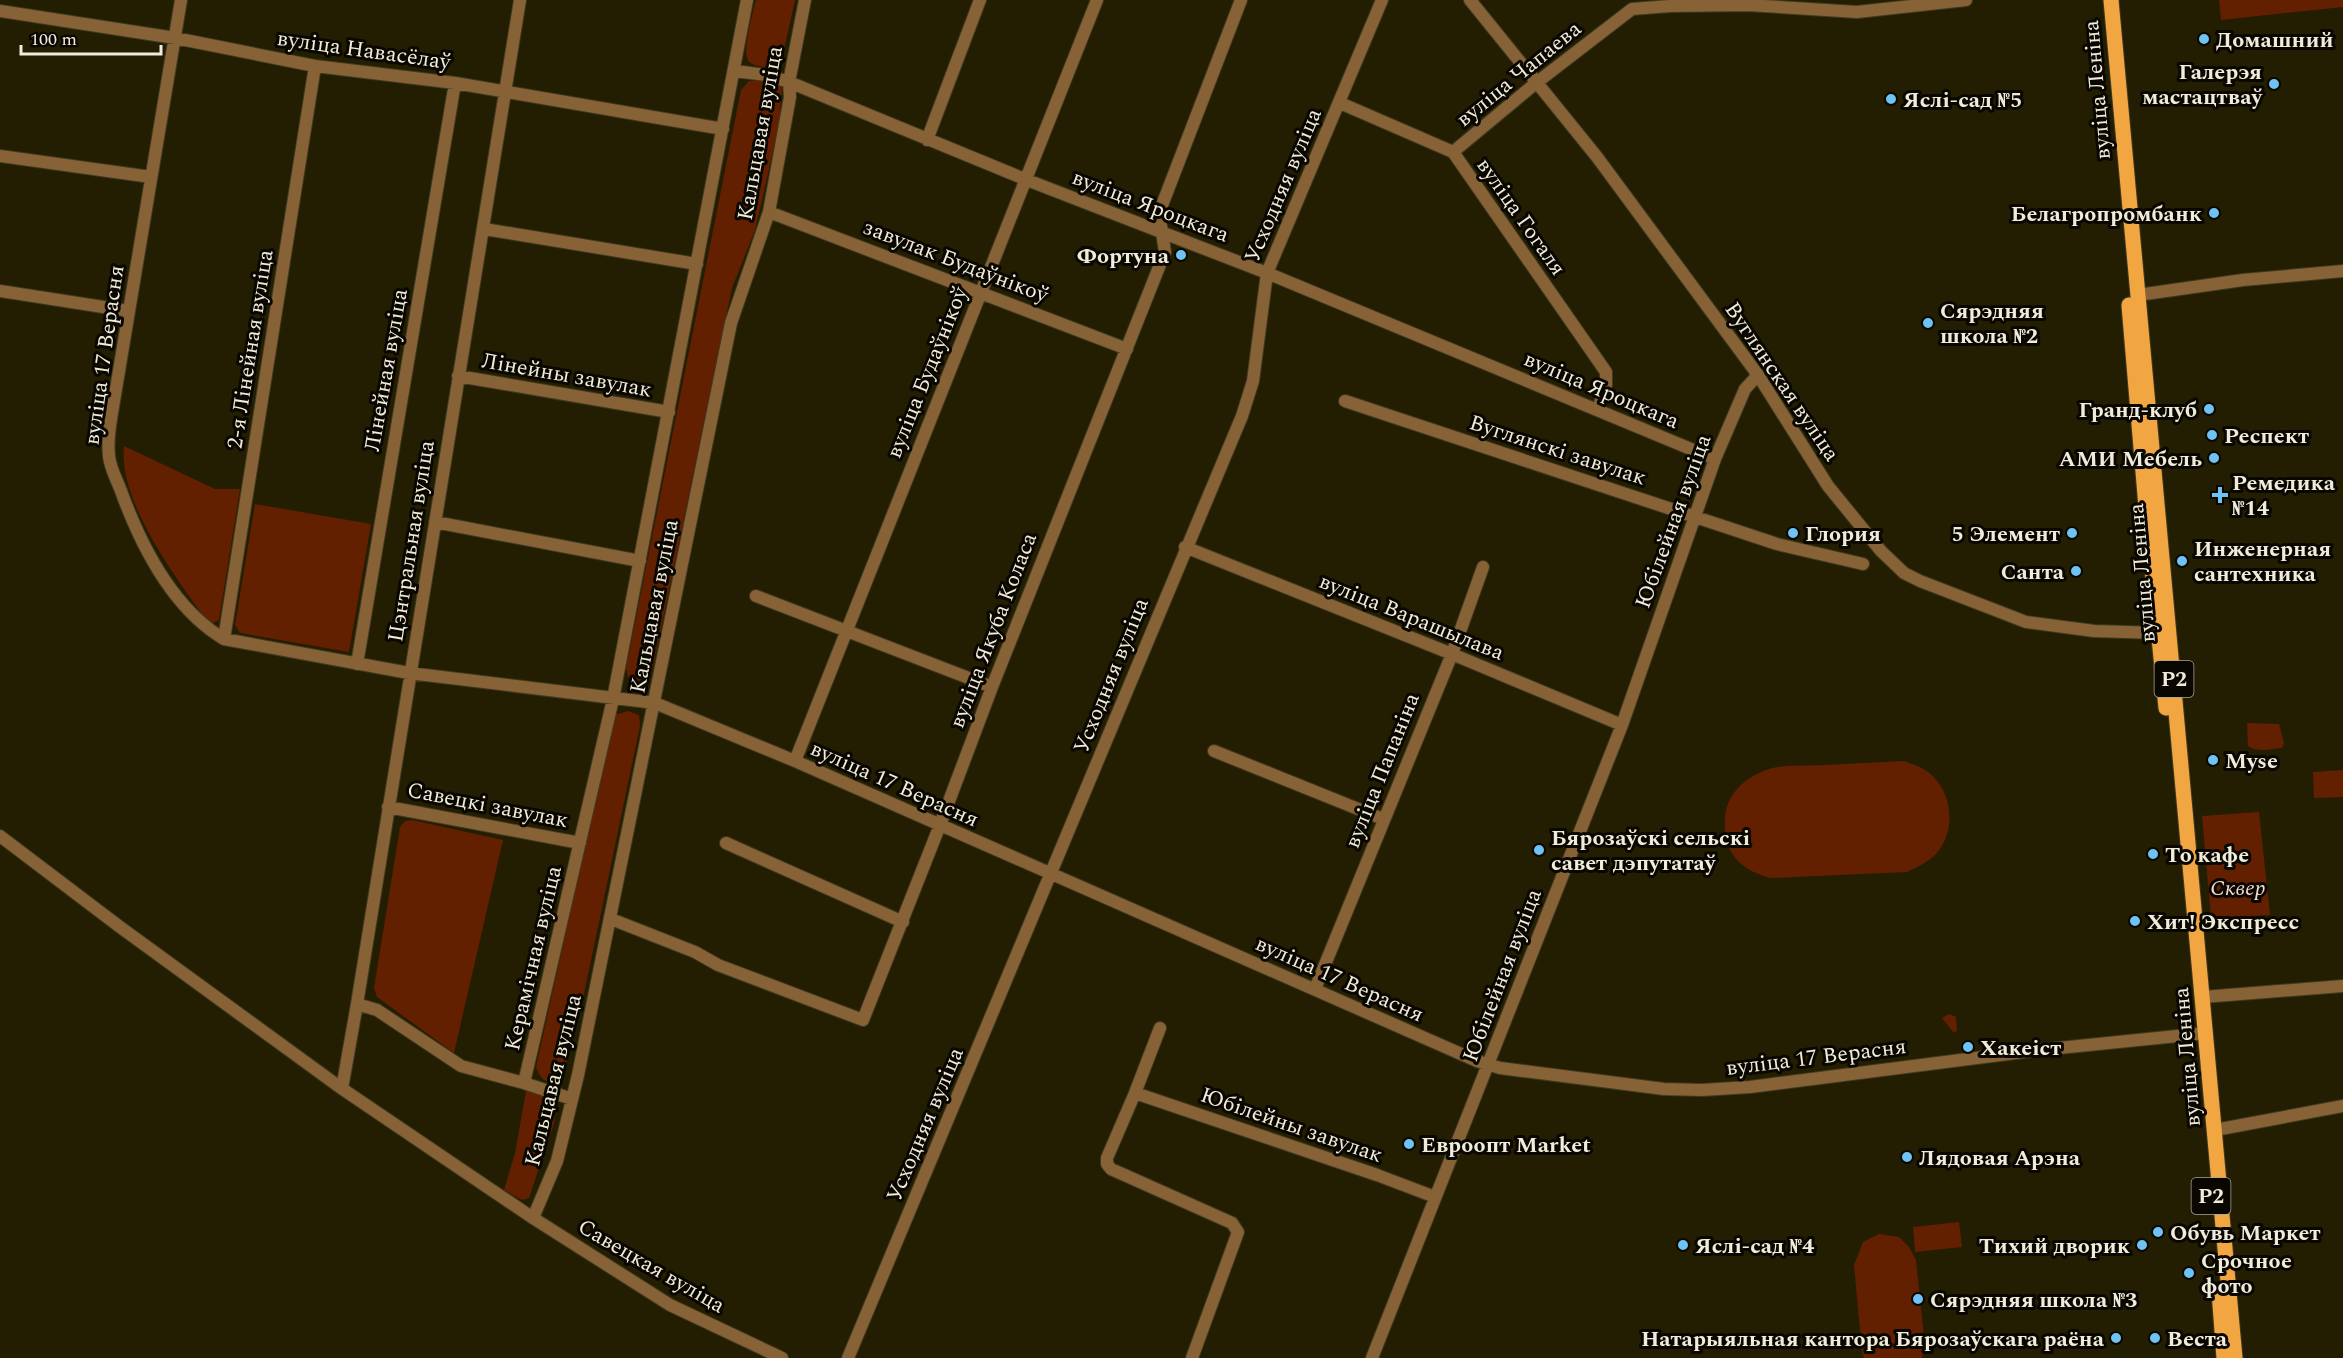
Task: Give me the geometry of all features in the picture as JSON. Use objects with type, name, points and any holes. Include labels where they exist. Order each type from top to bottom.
[{"type":"main road","name":"вуліца Леніна","points":[[2102,0],[2133,296]]},
{"type":"main road","name":"вуліца Леніна","points":[[2111,0],[2133,296],[2145,507],[2164,633],[2211,1130],[2227,1357]]},
{"type":"street","name":"вуліца 17 Верасня","points":[[182,0],[109,435],[109,458],[128,511],[153,562],[184,606],[210,631],[224,639],[409,673],[655,703],[795,761],[1489,1065],[1664,1089],[1702,1090],[1750,1087],[2039,1050],[2202,1033]]},
{"type":"street","name":"Цэнтральная вуліца","points":[[341,1088],[344,1083],[357,1004],[520,0]]},
{"type":"street","name":"Керамічная вуліца","points":[[524,1083],[613,699],[747,0]]},
{"type":"street","name":"Кальцавая вуліца","points":[[533,1218],[556,1161],[572,1099],[611,919],[731,323],[770,212],[790,97],[789,82],[805,0]]},
{"type":"street","points":[[927,140],[980,0]]},
{"type":"street","name":"вуліца Будаўнікоў","points":[[795,761],[1097,0]]},
{"type":"street","name":"вуліца Якуба Коласа","points":[[611,919],[695,952],[718,965],[863,1020],[903,922],[992,687],[1165,252],[1159,213],[1240,0]]},
{"type":"street","name":"Усходняя вуліца","points":[[848,1358],[1051,875],[1185,547],[1242,416],[1253,381],[1267,273],[1382,0]]},
{"type":"street","name":"Вуглянская вуліца","points":[[1470,0],[1597,157],[1758,375],[1828,486],[1873,542],[1904,573],[2026,622],[2094,631],[2164,633]]},
{"type":"street","name":"вуліца Чапаева","points":[[1453,152],[1536,83],[1632,9],[1748,5],[1857,12],[1966,0]]},
{"type":"street","name":"вуліца Навасёлаў","points":[[0,11],[175,38],[315,66],[455,83],[723,129]]},
{"type":"street","name":"2-я Лінейная вуліца","points":[[224,639],[315,66]]},
{"type":"street","name":"вуліца Яроцкага","points":[[735,71],[766,75],[789,82],[1027,180],[1267,273],[1715,459]]},
{"type":"street","name":"Лінейная вуліца","points":[[357,664],[455,83]]},
{"type":"street","name":"вуліца Гогаля","points":[[1340,103],[1453,152],[1606,372],[1606,385],[1598,410]]},
{"type":"street","points":[[0,156],[152,177]]},
{"type":"street","name":"завулак Будаўнікоў","points":[[770,212],[1127,349]]},
{"type":"street","points":[[484,229],[697,264]]},
{"type":"street","points":[[2133,296],[2242,280],[2343,271]]},
{"type":"street","points":[[0,291],[129,311]]},
{"type":"street","name":"Юбілейная вуліца","points":[[1372,1358],[1622,725],[1715,459],[1745,389],[1758,375]]},
{"type":"street","name":"Лінейны завулак","points":[[458,376],[669,412]]},
{"type":"street","name":"Вуглянскі завулак","points":[[1345,401],[1777,544],[1863,564]]},
{"type":"street","points":[[435,522],[640,561]]},
{"type":"street","name":"вуліца Варашылава","points":[[1185,547],[1622,725]]},
{"type":"street","name":"вуліца Папаніна","points":[[1315,988],[1452,654],[1483,567]]},
{"type":"street","points":[[756,596],[992,687]]},
{"type":"street","points":[[1215,751],[1383,819]]},
{"type":"street","name":"Савецкі завулак","points":[[388,807],[580,843]]},
{"type":"street","name":"Савецкая вуліца","points":[[0,836],[120,927],[341,1088],[533,1218],[670,1305],[782,1358]]},
{"type":"street","points":[[726,843],[903,922]]},
{"type":"street","points":[[2199,998],[2343,986]]},
{"type":"street","points":[[357,1004],[377,1010],[461,1066],[572,1099]]},
{"type":"street","points":[[1160,1028],[1107,1158],[1107,1164],[1111,1169],[1232,1223],[1238,1232],[1192,1358]]},
{"type":"street","name":"Юбілейны завулак","points":[[1134,1093],[1377,1175],[1435,1197]]},
{"type":"street","points":[[2211,1130],[2343,1106]]},
{"type":"green space","points":[[756,0],[795,0],[783,54],[771,66],[758,66],[751,63],[746,56]]},
{"type":"green space","points":[[2219,0],[2343,0],[2343,7],[2221,20]]},
{"type":"green space","points":[[749,81],[773,81],[782,87],[779,125],[755,230],[732,288],[650,681],[645,685],[628,677],[626,668],[741,90]]},
{"type":"green space","points":[[124,446],[215,489],[240,489],[219,620],[213,623],[207,621],[152,538],[139,514],[130,490],[125,468]]},
{"type":"green space","points":[[255,504],[371,524],[349,652],[240,633],[235,625]]},
{"type":"green space","points":[[628,711],[639,715],[640,726],[584,994],[562,1078],[556,1084],[543,1079],[536,1067],[614,715]]},
{"type":"green space","points":[[2247,723],[2279,724],[2284,743],[2282,748],[2260,750],[2248,746]]},
{"type":"green space","points":[[1904,761],[1923,769],[1934,778],[1947,798],[1949,822],[1947,834],[1935,855],[1922,865],[1907,872],[1770,878],[1748,869],[1732,853],[1726,837],[1725,814],[1738,788],[1755,775],[1772,768],[1787,766]]},
{"type":"green space","points":[[2343,770],[2343,797],[2314,798],[2313,772]]},
{"type":"green space","name":"Сквер","points":[[2259,812],[2270,915],[2211,918],[2202,816]]},
{"type":"green space","points":[[412,820],[503,840],[454,1053],[377,997],[374,988],[400,827],[405,821]]},
{"type":"green space","points":[[1949,1014],[1956,1017],[1957,1030],[1954,1033],[1942,1018]]},
{"type":"green space","points":[[526,1091],[546,1097],[553,1103],[555,1120],[529,1198],[522,1200],[504,1190],[515,1153]]},
{"type":"green space","points":[[1959,1222],[1962,1247],[1915,1252],[1913,1227]]},
{"type":"green space","points":[[1879,1234],[1899,1237],[1909,1247],[1916,1260],[1925,1347],[1922,1358],[1864,1358],[1854,1265],[1863,1242]]},
{"type":"place","name":"Домашний","points":[[2204,39]]},
{"type":"place","name":"Галерэя мастацтваў","points":[[2274,84]]},
{"type":"place","name":"Яслі-сад №5","points":[[1891,99]]},
{"type":"place","name":"Белагропромбанк","points":[[2214,213]]},
{"type":"place","name":"Фортуна","points":[[1181,255]]},
{"type":"place","name":"Сярэдняя школа №2","points":[[1928,323]]},
{"type":"place","name":"Гранд-клуб","points":[[2209,409]]},
{"type":"place","name":"Респект","points":[[2212,435]]},
{"type":"place","name":"АМИ Мебель","points":[[2214,458]]},
{"type":"place","name":"Ремедика №14","points":[[2220,495]]},
{"type":"place","name":"Глория","points":[[1793,533]]},
{"type":"place","name":"5 Элемент","points":[[2072,533]]},
{"type":"place","name":"Инженерная сантехника","points":[[2182,561]]},
{"type":"place","name":"Санта","points":[[2076,571]]},
{"type":"place","name":"Myse","points":[[2213,760]]},
{"type":"place","name":"Бярозаўскі сельскі савет дэпутатаў","points":[[1539,850]]},
{"type":"place","name":"То кафе","points":[[2153,854]]},
{"type":"place","name":"Хит! Экспресс","points":[[2135,921]]},
{"type":"place","name":"Хакеіст","points":[[1968,1047]]},
{"type":"place","name":"Евроопт Market","points":[[1409,1144]]},
{"type":"place","name":"Лядовая Арэна","points":[[1907,1157]]},
{"type":"place","name":"Обувь Маркет","points":[[2158,1232]]},
{"type":"place","name":"Яслі-сад №4","points":[[1683,1245]]},
{"type":"place","name":"Тихий дворик","points":[[2142,1245]]},
{"type":"place","name":"Срочное фото","points":[[2189,1273]]},
{"type":"place","name":"Сярэдняя школа №3","points":[[1918,1299]]},
{"type":"place","name":"Натарыяльная кантора Бярозаўскага раёна","points":[[2116,1338]]},
{"type":"place","name":"Веста","points":[[2155,1338]]}]
